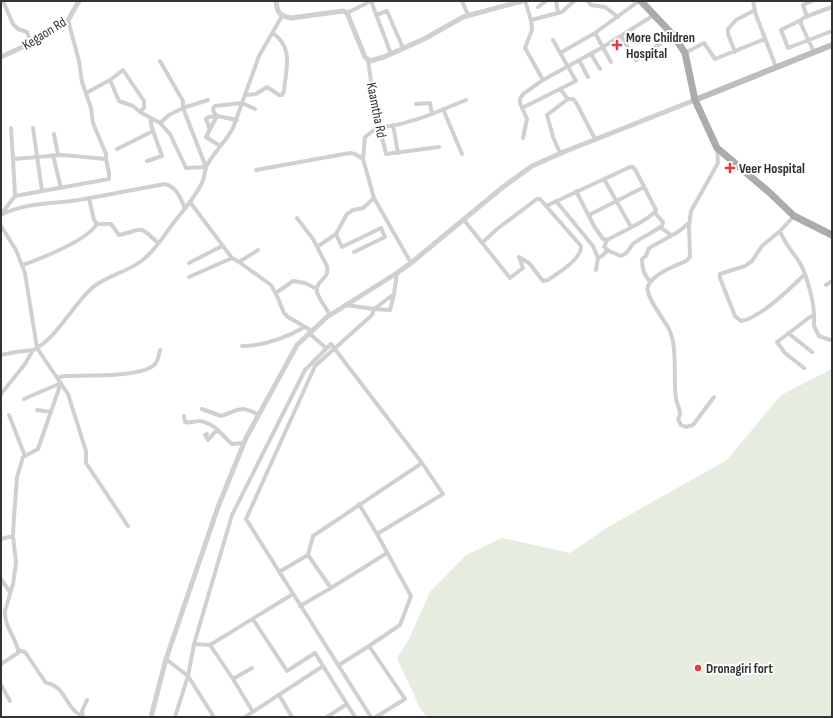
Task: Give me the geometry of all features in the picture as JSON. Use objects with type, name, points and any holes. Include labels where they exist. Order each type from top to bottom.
[{"type":"main road","points":[[640,1],[673,35],[685,53],[695,100],[717,148],[794,216],[832,235]]},
{"type":"main road","points":[[695,100],[832,45]]},
{"type":"street","points":[[3,1],[13,24],[18,29],[27,32],[31,43]]},
{"type":"street","name":"Kegaon Rd","points":[[1,57],[31,43],[68,20],[79,1]]},
{"type":"street","points":[[276,1],[278,12],[282,16],[291,18],[342,11],[347,13],[371,1],[391,54]]},
{"type":"street","points":[[462,1],[468,15]]},
{"type":"street","points":[[347,13],[365,57],[370,61],[391,54],[424,39],[468,15],[524,1],[531,20],[532,30],[525,48],[543,80]]},
{"type":"street","points":[[538,7],[546,1]]},
{"type":"street","points":[[556,1],[558,13]]},
{"type":"street","points":[[531,20],[562,12],[574,1]]},
{"type":"street","points":[[588,1],[591,5],[605,7],[618,17]]},
{"type":"street","points":[[560,53],[595,33],[640,1]]},
{"type":"street","points":[[753,1],[776,67]]},
{"type":"street","points":[[807,16],[803,5],[812,1]]},
{"type":"street","points":[[832,7],[807,16],[781,30],[788,48],[832,31]]},
{"type":"street","points":[[735,52],[728,34],[728,29],[736,20],[755,10]]},
{"type":"street","points":[[376,14],[387,11],[403,48]]},
{"type":"street","points":[[523,138],[527,119],[520,103],[521,96],[543,80],[603,47],[654,15]]},
{"type":"street","points":[[1,394],[35,349],[58,330],[70,313],[93,288],[104,278],[140,262],[158,243],[190,202],[203,182],[206,167],[220,146],[229,136],[246,96],[259,56],[282,16]]},
{"type":"street","points":[[15,196],[109,179],[106,154],[93,123],[91,108],[82,82],[79,60],[68,20]]},
{"type":"street","points":[[802,20],[801,24],[814,52]]},
{"type":"street","points":[[246,96],[256,94],[267,87],[278,95],[282,95],[284,91],[287,51],[281,39],[273,33]]},
{"type":"street","points":[[595,33],[612,62]]},
{"type":"street","points":[[636,60],[673,35]]},
{"type":"street","points":[[621,36],[627,46]]},
{"type":"street","points":[[685,53],[704,42],[715,59],[765,39]]},
{"type":"street","points":[[522,108],[576,81],[553,40]]},
{"type":"street","points":[[590,54],[600,69]]},
{"type":"street","name":"Kaamtha Rd","points":[[368,60],[377,123],[386,154],[439,147]]},
{"type":"street","points":[[579,60],[588,76]]},
{"type":"street","points":[[160,62],[183,101],[183,108],[206,167]]},
{"type":"street","points":[[86,92],[110,80],[123,70],[144,101],[144,108],[140,112]]},
{"type":"street","points":[[110,80],[119,100],[133,106],[140,112],[160,123],[170,134],[186,168],[206,167]]},
{"type":"street","points":[[560,88],[568,99],[573,99],[595,139]]},
{"type":"street","points":[[560,154],[553,137],[547,115],[568,99]]},
{"type":"street","points":[[160,123],[169,115],[183,108],[208,100]]},
{"type":"street","points":[[411,263],[374,198],[363,159],[365,137],[379,126],[382,127],[393,125],[423,118],[466,100]]},
{"type":"street","points":[[152,717],[166,659],[218,507],[244,443],[297,345],[330,315],[411,263],[503,187],[532,166],[595,139],[695,100]]},
{"type":"street","points":[[217,116],[213,112],[215,106],[242,103],[256,109]]},
{"type":"street","points":[[416,104],[430,103],[432,114]]},
{"type":"street","points":[[442,110],[462,154]]},
{"type":"street","points":[[217,116],[206,137],[220,146]]},
{"type":"street","points":[[210,130],[206,119],[209,117],[217,116],[236,120]]},
{"type":"street","points":[[147,161],[162,156],[153,131],[151,118]]},
{"type":"street","points":[[393,125],[398,153]]},
{"type":"street","points":[[1,215],[15,196],[11,128]]},
{"type":"street","points":[[33,128],[42,191]]},
{"type":"street","points":[[117,149],[153,131]]},
{"type":"street","points":[[54,134],[61,188]]},
{"type":"street","points":[[714,397],[693,425],[686,427],[681,425],[678,419],[680,415],[676,398],[670,331],[648,295],[647,288],[650,282],[656,277],[690,257],[689,223],[691,211],[718,164],[717,148]]},
{"type":"street","points":[[256,170],[350,153],[363,159]]},
{"type":"street","points":[[13,159],[56,156],[106,159]]},
{"type":"street","points":[[546,206],[630,167],[633,167],[656,210],[655,213],[663,222],[662,226],[633,244],[629,252],[620,256],[604,247],[607,240],[655,213]]},
{"type":"street","points":[[604,179],[631,227]]},
{"type":"street","points":[[1,215],[11,210],[35,204],[89,198],[165,184],[169,185],[176,192],[185,208]]},
{"type":"street","points":[[589,215],[644,187]]},
{"type":"street","points":[[576,192],[603,239],[607,240]]},
{"type":"street","points":[[89,198],[94,220],[97,224]]},
{"type":"street","points":[[317,247],[336,234],[347,214],[353,210],[363,208],[374,198]]},
{"type":"street","points":[[464,220],[510,278],[523,268],[520,257],[529,263],[544,281],[548,280],[571,263],[580,254],[581,250],[581,246],[540,199],[533,201],[482,242]]},
{"type":"street","points":[[556,201],[593,246],[598,258],[596,270]]},
{"type":"street","points":[[190,202],[232,258],[271,285],[284,313],[305,327],[326,348]]},
{"type":"street","points":[[794,216],[780,231],[762,246],[752,261],[745,266],[720,274],[720,278],[735,316],[741,321],[748,320],[778,299],[805,274]]},
{"type":"street","points":[[297,218],[305,227],[327,266],[328,270],[326,277],[320,282],[317,289],[318,294],[330,315]]},
{"type":"street","points":[[650,282],[644,275],[642,268],[642,259],[646,256],[648,248],[689,223]]},
{"type":"street","points":[[97,224],[111,224],[119,236],[137,229],[144,230],[158,243]]},
{"type":"street","points":[[23,265],[62,248],[93,230],[97,224]]},
{"type":"street","points":[[336,234],[342,247],[388,225]]},
{"type":"street","points":[[1,226],[16,250],[23,265],[35,349],[68,394],[75,411],[86,451],[86,463],[128,526]]},
{"type":"street","points":[[660,227],[670,235]]},
{"type":"street","points":[[354,252],[385,237],[381,228]]},
{"type":"street","points":[[780,231],[783,240],[799,261],[805,274],[814,306],[814,326],[819,336],[830,340]]},
{"type":"street","points":[[189,262],[222,246]]},
{"type":"street","points":[[239,262],[258,250]]},
{"type":"street","points":[[598,258],[608,250]]},
{"type":"street","points":[[190,277],[232,258]]},
{"type":"street","points":[[346,305],[390,310],[397,273]]},
{"type":"street","points":[[826,285],[832,280]]},
{"type":"street","points":[[276,293],[293,281],[305,283],[317,289]]},
{"type":"street","points":[[371,717],[246,518],[315,366],[372,315],[374,309],[394,294]]},
{"type":"street","points":[[804,368],[785,353],[777,342],[814,315]]},
{"type":"street","points":[[242,346],[258,345],[277,340],[305,327]]},
{"type":"street","points":[[788,333],[812,352]]},
{"type":"street","points":[[175,717],[188,676],[194,644],[232,515],[305,370],[331,344],[422,463],[443,494],[377,534]]},
{"type":"street","points":[[1,355],[35,349]]},
{"type":"street","points":[[57,378],[133,374],[155,365],[158,360],[160,350]]},
{"type":"street","points":[[24,399],[61,383]]},
{"type":"street","points":[[18,650],[4,616],[16,563],[13,536],[17,477],[22,459],[38,448],[61,383]]},
{"type":"street","points":[[202,409],[221,416],[239,408],[259,415]]},
{"type":"street","points":[[37,410],[51,412]]},
{"type":"street","points":[[9,415],[25,456]]},
{"type":"street","points":[[184,416],[185,422],[205,422],[219,431],[232,444],[244,443]]},
{"type":"street","points":[[195,421],[199,424],[198,427]]},
{"type":"street","points":[[207,434],[205,435],[208,440],[215,432],[219,431]]},
{"type":"street","points":[[279,572],[308,555],[313,536],[422,463]]},
{"type":"street","points":[[339,665],[400,624],[410,596],[359,504]]},
{"type":"street","points":[[1,539],[13,536]]},
{"type":"street","points":[[300,606],[387,553]]},
{"type":"street","points":[[308,555],[331,588]]},
{"type":"street","points":[[1,579],[10,592]]},
{"type":"street","points":[[194,644],[210,645],[293,594]]},
{"type":"street","points":[[253,619],[287,671],[315,653],[355,717]]},
{"type":"street","points":[[210,645],[253,712]]},
{"type":"street","points":[[369,646],[405,699],[376,717]]},
{"type":"street","points":[[1,664],[18,653],[18,650]]},
{"type":"street","points":[[18,650],[25,652],[46,683],[52,684],[58,688],[70,706],[83,717]]},
{"type":"street","points":[[166,659],[188,676],[214,717]]},
{"type":"street","points":[[245,717],[323,666]]},
{"type":"street","points":[[233,679],[252,668]]},
{"type":"street","points":[[1,685],[10,701]]},
{"type":"street","points":[[278,695],[292,717]]},
{"type":"street","points":[[83,717],[82,711],[87,700]]},
{"type":"street","points":[[327,717],[347,704]]},
{"type":"shaded area","points":[[832,369],[832,717],[427,717],[421,710],[397,658],[408,641],[430,592],[466,555],[502,538],[570,553],[608,527],[727,460],[781,395]]},
{"type":"place","name":"More Children Hospital","points":[[617,45]]},
{"type":"place","name":"Veer Hospital","points":[[730,168]]},
{"type":"place","name":"Dronagiri fort","points":[[698,668]]}]
